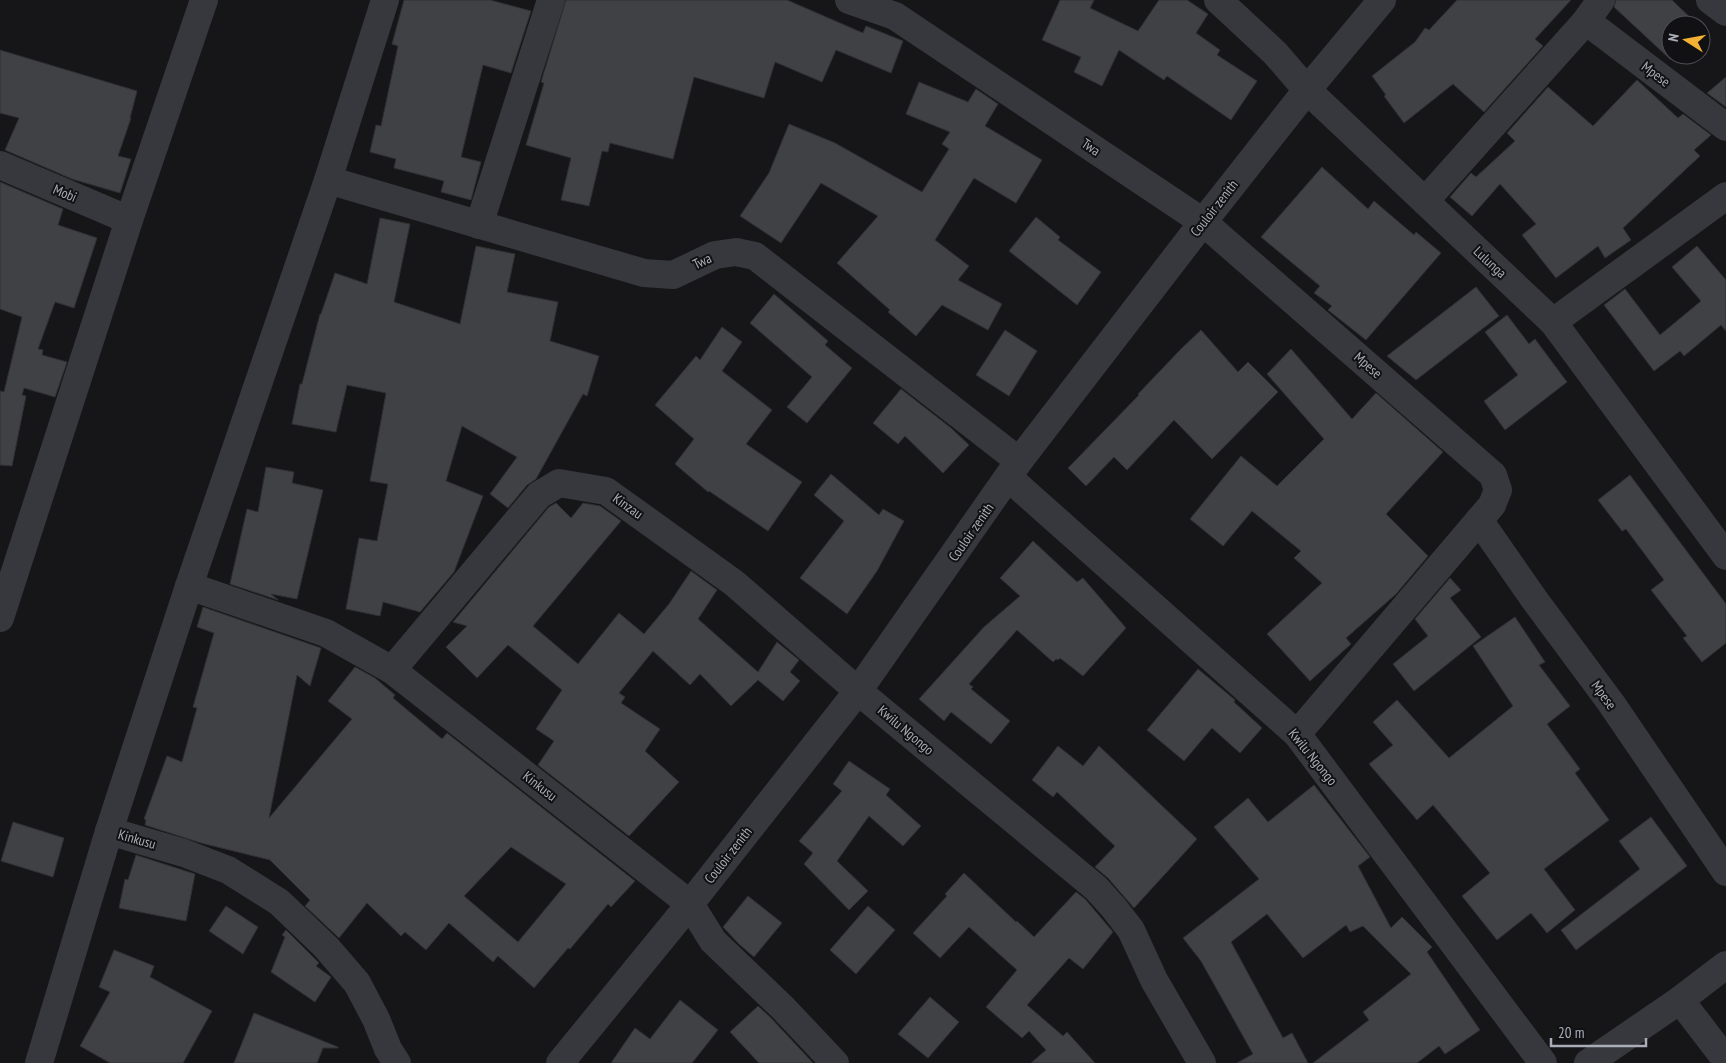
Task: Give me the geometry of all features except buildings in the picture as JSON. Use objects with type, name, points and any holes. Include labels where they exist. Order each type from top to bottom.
[{"type":"street","points":[[0,618],[129,220],[204,0]]},
{"type":"street","points":[[39,1063],[109,831],[189,586],[328,180],[385,0]]},
{"type":"street","points":[[479,225],[552,0]]},
{"type":"street","name":"Twa","points":[[849,0],[899,8],[1203,222]]},
{"type":"street","name":"Lulunga","points":[[1218,0],[1275,53],[1307,90],[1553,322],[1726,556]]},
{"type":"street","name":"Couloir zenith","points":[[560,1063],[690,904],[858,691],[1014,469],[1203,222],[1307,90],[1382,0]]},
{"type":"street","points":[[1710,0],[1726,12]]},
{"type":"street","name":"Mpese","points":[[1425,201],[1594,10],[1726,127]]},
{"type":"street","name":"Mobi","points":[[0,165],[129,220]]},
{"type":"street","name":"Twa","points":[[328,180],[644,273],[673,275],[715,255],[736,252],[755,256],[1014,469]]},
{"type":"street","points":[[1553,322],[1726,196]]},
{"type":"street","name":"Mpese","points":[[1203,222],[1493,475],[1498,490],[1492,505],[1297,734]]},
{"type":"street","name":"Kwilu Ngongo","points":[[1014,469],[1297,734],[1543,1063]]},
{"type":"street","name":"Kinzau","points":[[392,670],[539,495],[559,483],[606,491],[734,583],[858,691]]},
{"type":"street","name":"Mpese","points":[[1479,520],[1534,600],[1611,703],[1726,872]]},
{"type":"street","name":"Kinkusu","points":[[189,586],[326,633],[392,670],[690,904],[713,941],[782,1007],[835,1063]]},
{"type":"street","name":"Kwilu Ngongo","points":[[858,691],[1096,888],[1131,930],[1154,980],[1202,1063]]},
{"type":"street","name":"Kinkusu","points":[[109,831],[184,853],[228,870],[280,902],[326,947],[358,984],[376,1019],[388,1049],[397,1063]]},
{"type":"street","points":[[1588,1063],[1680,1000],[1726,965]]},
{"type":"street","points":[[1680,1000],[1726,1060]]}]
